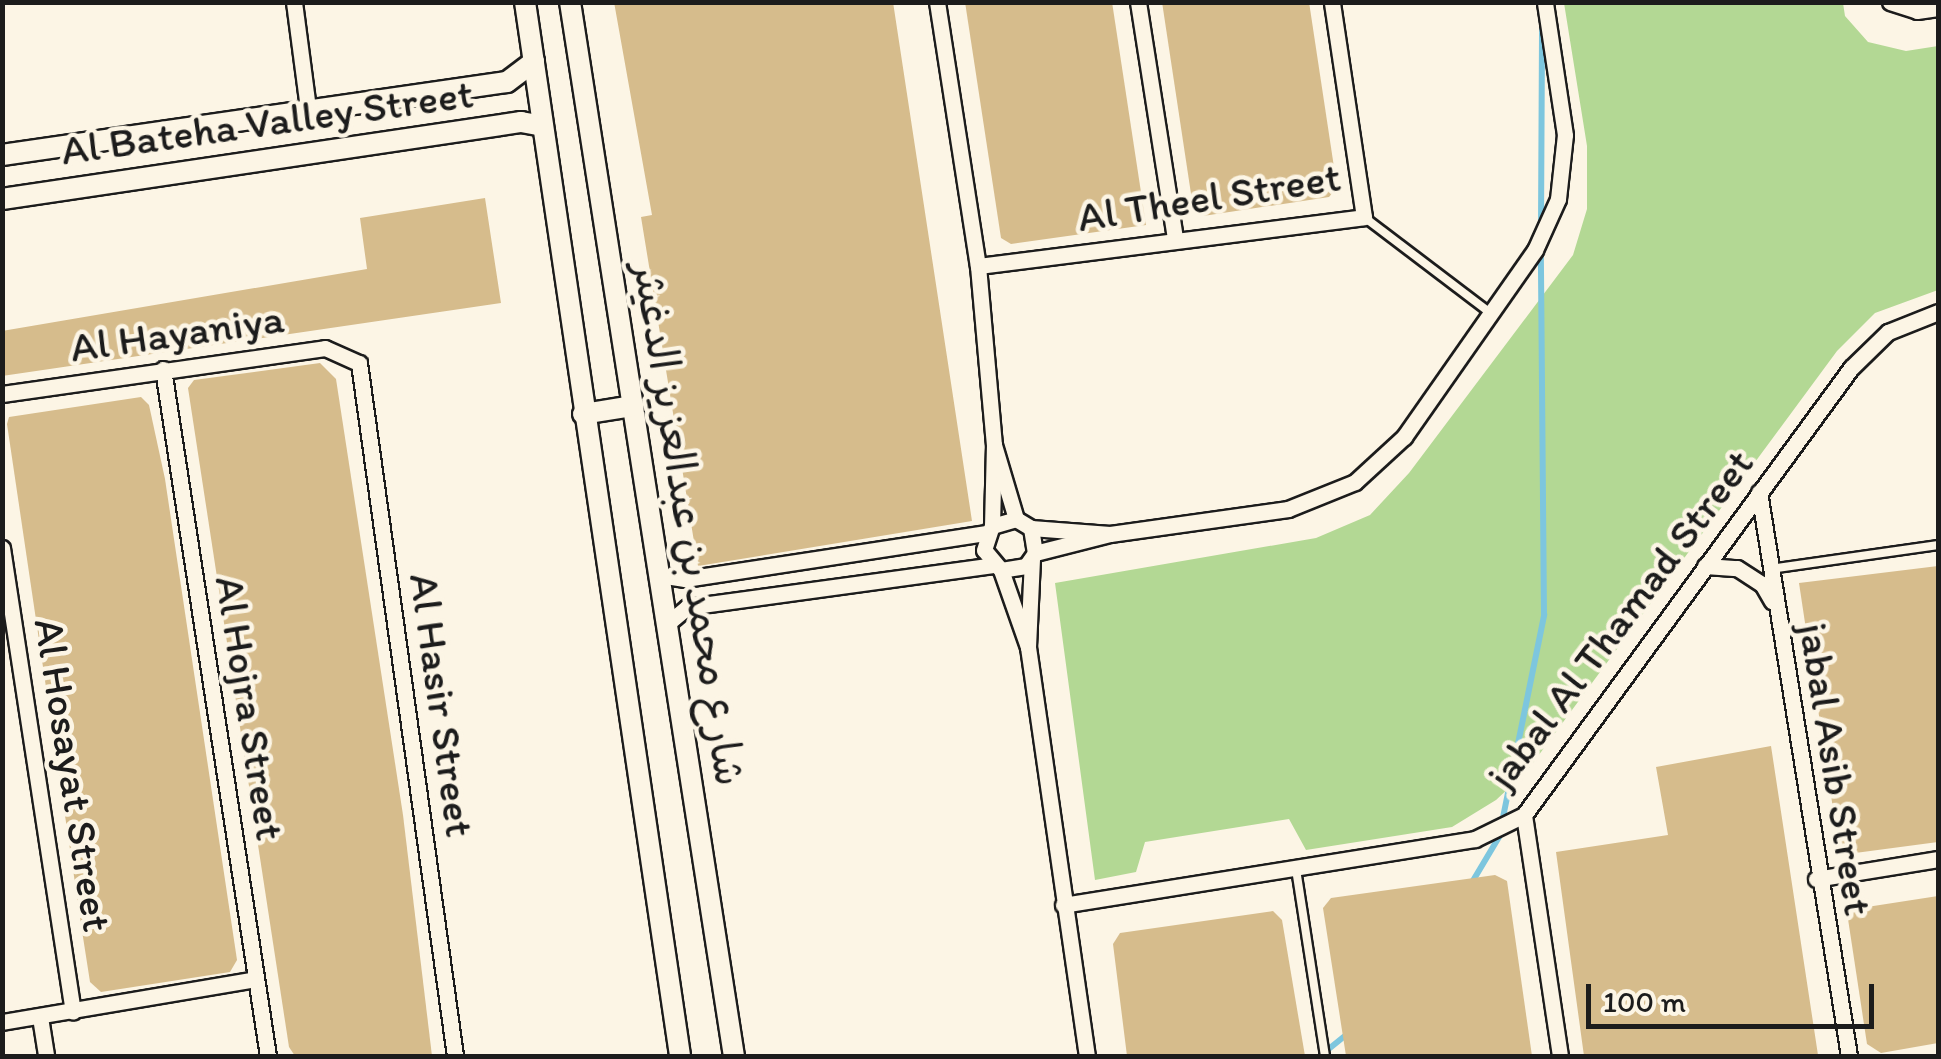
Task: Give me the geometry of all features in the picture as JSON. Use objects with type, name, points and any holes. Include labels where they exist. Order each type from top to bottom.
[{"type":"street","points":[[294,2],[308,108]]},
{"type":"street","name":"شارع محمد بن عبدالعزيز الدغيثر","points":[[525,2],[680,1056]]},
{"type":"street","name":"شارع محمد بن عبدالعزيز الدغيثر","points":[[570,2],[734,1056]]},
{"type":"street","points":[[936,2],[978,266],[994,444],[989,530],[984,550],[997,568],[1028,647]]},
{"type":"street","points":[[1138,2],[1175,238]]},
{"type":"street","name":"Al Theel Street","points":[[978,266],[1364,217],[1332,2]]},
{"type":"street","points":[[667,624],[687,607],[962,568],[1018,570],[1034,556],[1110,534],[1288,509],[1354,482],[1404,437],[1536,250],[1558,199],[1565,135],[1544,2]]},
{"type":"street","points":[[1890,2],[1917,11],[1938,8]]},
{"type":"street","name":"Al Bateha Valley Street","points":[[2,155],[508,82],[534,62]]},
{"type":"street","name":"Al Bateha Valley Street","points":[[2,200],[521,122],[543,126]]},
{"type":"street","name":"jabal Al Thamad Street","points":[[1063,905],[1475,840],[1524,815],[1851,368],[1888,332],[1938,312]]},
{"type":"street","name":"Al Hayaniya","points":[[2,394],[325,348],[360,363]]},
{"type":"street","name":"Al Hasir Street","points":[[360,363],[456,1056]]},
{"type":"street","name":"Al Hojra Street","points":[[164,369],[268,1056]]},
{"type":"street","points":[[583,414],[633,406]]},
{"type":"street","points":[[994,444],[1034,556],[1028,647],[1086,1056]]},
{"type":"street","name":"jabal Asib Street","points":[[1759,492],[1816,879],[1850,1056]]},
{"type":"street","points":[[659,575],[685,579],[960,540],[1023,524],[1110,534]]},
{"type":"street","name":"Al Hosayat Street","points":[[2,548],[74,1012]]},
{"type":"street","points":[[1705,566],[1737,568],[1762,584],[1774,606]]},
{"type":"street","points":[[1524,815],[1560,1056]]},
{"type":"street","points":[[1816,879],[1938,859]]},
{"type":"street","points":[[2,1022],[255,980]]},
{"type":"street","points":[[40,1017],[46,1056]]},
{"type":"lane","points":[[1364,217],[1489,312]]},
{"type":"lane","points":[[1770,569],[1938,545]]},
{"type":"lane","points":[[1296,869],[1325,1056]]},
{"type":"green space","points":[[1564,3],[1843,3],[1845,16],[1868,42],[1906,51],[1938,46],[1938,290],[1875,313],[1837,351],[1527,771],[1496,800],[1452,827],[1306,850],[1289,819],[1145,842],[1136,872],[1095,880],[1055,583],[1316,538],[1370,515],[1409,473],[1573,255],[1587,209],[1587,146]]},
{"type":"building","points":[[614,2],[893,2],[972,521],[698,566],[641,217],[652,215]]},
{"type":"building","points":[[965,2],[1112,2],[1146,225],[1011,244],[1001,238]]},
{"type":"building","points":[[1162,2],[1309,2],[1337,187],[1329,197],[1203,216],[1193,207]]},
{"type":"building","points":[[485,198],[501,303],[2,376],[2,331],[367,269],[360,218]]},
{"type":"building","points":[[320,363],[336,379],[403,815],[432,1056],[295,1056],[289,1047],[188,388],[194,380]]},
{"type":"building","points":[[141,397],[149,405],[165,479],[237,960],[230,972],[101,992],[90,982],[7,424],[9,417]]},
{"type":"building","points":[[1938,566],[1938,842],[1840,855],[1799,583]]},
{"type":"building","points":[[1771,746],[1818,1055],[1584,1056],[1556,852],[1668,835],[1656,767]]},
{"type":"building","points":[[1495,875],[1507,881],[1532,1056],[1346,1056],[1323,908],[1331,898]]},
{"type":"building","points":[[1938,896],[1938,1043],[1881,1053],[1867,1044],[1848,919],[1854,909]]},
{"type":"building","points":[[1273,911],[1282,920],[1305,1056],[1127,1056],[1113,944],[1120,933]]},
{"type":"waterway","points":[[1541,226],[1542,24]]},
{"type":"waterway","points":[[1471,884],[1499,837],[1544,615],[1541,248]]},
{"type":"waterway","points":[[1320,1056],[1347,1034]]}]
